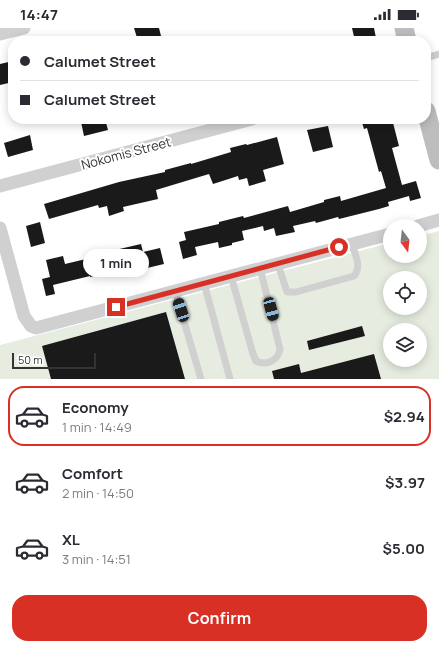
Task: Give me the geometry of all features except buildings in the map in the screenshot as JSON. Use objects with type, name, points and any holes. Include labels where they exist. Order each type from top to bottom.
[{"type":"main road","points":[[430,124],[438,150]]},
{"type":"street","points":[[0,34],[24,28]]},
{"type":"street","name":"Nokomis Street","points":[[0,186],[233,124]]},
{"type":"street","points":[[427,223],[439,220]]},
{"type":"street","points":[[0,228],[24,316],[31,326],[36,328],[383,236]]},
{"type":"lane","points":[[278,264],[287,292],[296,292],[354,276],[358,272],[359,267],[352,244]]},
{"type":"lane","points":[[231,276],[253,354],[256,361],[266,363],[274,360],[279,355],[280,349],[260,268]]},
{"type":"lane","points":[[204,284],[230,379]]},
{"type":"lane","points":[[175,291],[200,379]]},
{"type":"shaded area","points":[[439,231],[439,379],[0,379],[0,345],[383,245],[383,263],[427,263],[427,234]]},
{"type":"route","points":[[116,307],[339,247]]}]
